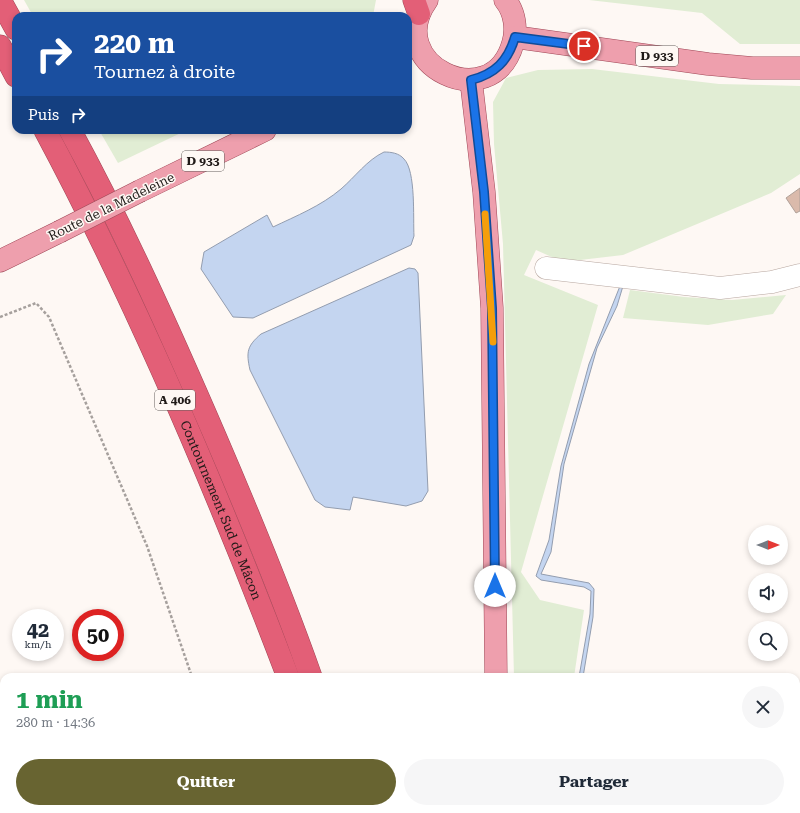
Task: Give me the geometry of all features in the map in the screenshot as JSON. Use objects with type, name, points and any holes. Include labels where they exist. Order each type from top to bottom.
[{"type":"highway","points":[[0,0],[12,22]]},
{"type":"highway","points":[[0,46],[12,68]]},
{"type":"highway","name":"Contournement Sud de Mâcon","points":[[47,134],[87,210],[164,374],[216,492],[286,673]]},
{"type":"highway","name":"Contournement Sud de Mâcon","points":[[72,134],[113,211],[190,379],[240,496],[309,673]]},
{"type":"main road","points":[[420,5],[417,27],[418,41],[415,56],[443,74],[456,79],[471,80],[484,76],[495,70],[505,61],[512,49],[515,37],[513,14],[505,0]]},
{"type":"main road","name":"D 933","points":[[515,37],[708,64],[752,68],[800,68]]},
{"type":"main road","points":[[471,80],[484,192],[492,308],[496,673]]},
{"type":"main road","name":"Route de la Madeleine","points":[[0,262],[257,134]]},
{"type":"street","points":[[546,268],[720,288],[772,282],[800,275]]},
{"type":"path","points":[[0,317],[36,303],[49,317],[147,546],[191,673]]},
{"type":"green space","points":[[24,0],[376,0],[374,12],[31,12]]},
{"type":"green space","points":[[589,0],[800,0],[800,44],[740,44],[702,13]]},
{"type":"green space","points":[[592,69],[719,84],[800,86],[800,174],[771,193],[623,255],[563,262],[536,250],[524,275],[598,305],[521,572],[540,600],[584,610],[575,673],[514,673],[503,244],[494,144],[493,102],[506,78],[538,70]]},
{"type":"green space","points":[[101,134],[179,134],[118,163]]},
{"type":"green space","points":[[630,290],[684,297],[732,300],[786,295],[773,314],[708,325],[623,318]]},
{"type":"water","points":[[384,152],[400,155],[408,165],[413,195],[414,236],[411,245],[253,318],[233,317],[201,269],[204,252],[267,215],[273,227],[317,206],[341,189],[367,164]]},
{"type":"water","points":[[409,268],[415,269],[418,273],[428,491],[422,501],[406,506],[353,497],[350,510],[325,507],[315,500],[250,370],[248,354],[250,346],[261,334]]},
{"type":"water","points":[[620,286],[623,286],[617,306],[597,348],[564,464],[551,552],[541,574],[589,583],[594,589],[593,617],[584,673],[580,673],[590,614],[591,591],[584,587],[541,580],[536,576],[549,540],[561,466],[589,364]]},
{"type":"building","points":[[800,188],[800,211],[796,213],[786,198]]},
{"type":"slow traffic","points":[[485,214],[493,342]]},
{"type":"route","points":[[495,586],[492,308],[484,192],[471,80],[484,76],[495,70],[505,61],[512,49],[515,37],[584,46]]}]
